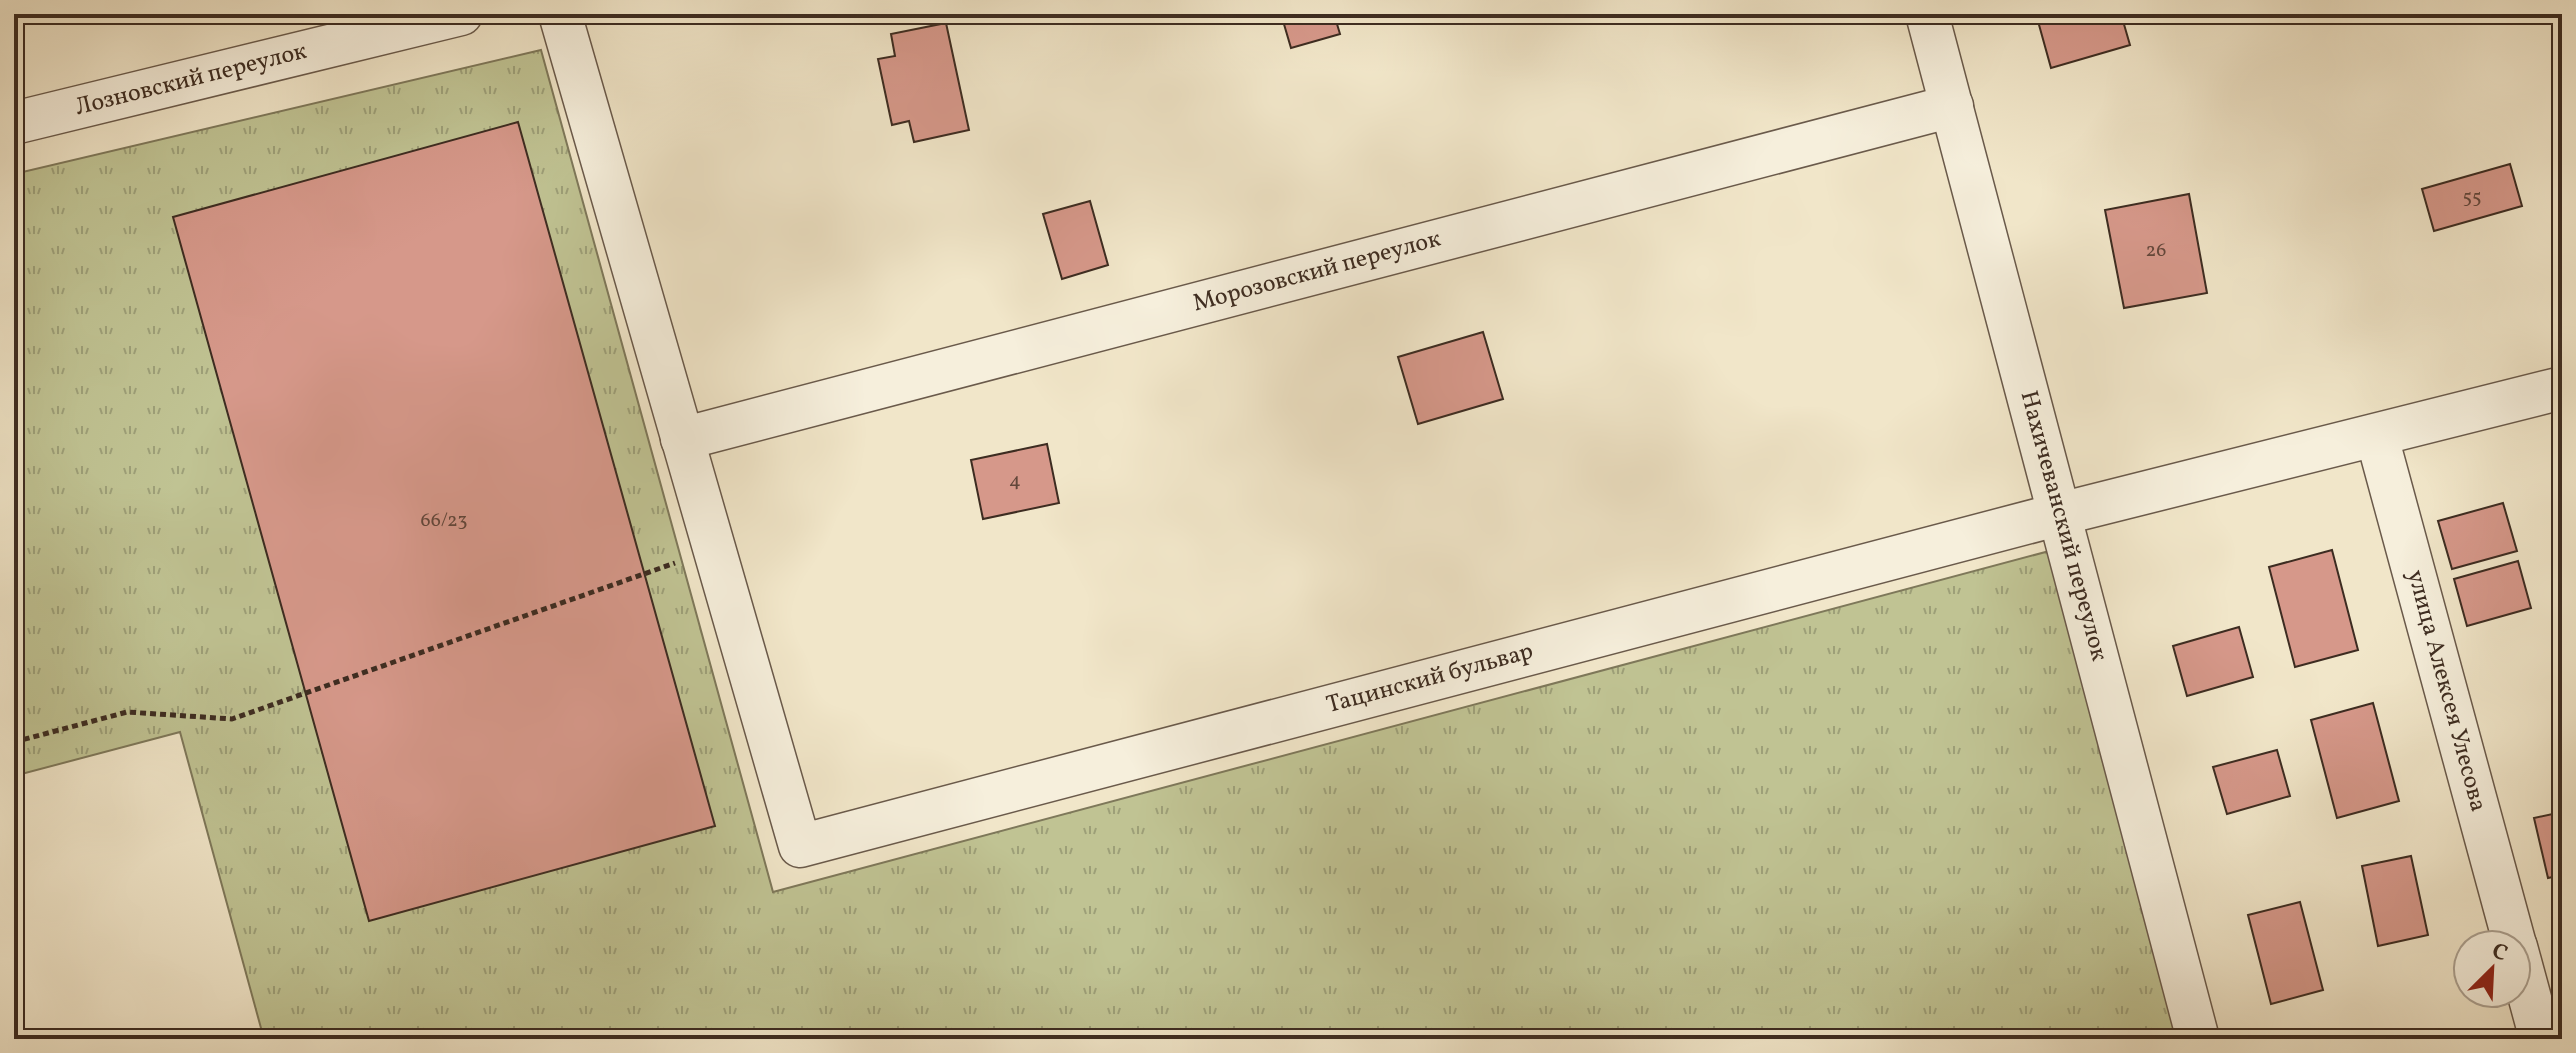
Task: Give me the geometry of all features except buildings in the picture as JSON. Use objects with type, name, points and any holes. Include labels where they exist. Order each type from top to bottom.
[{"type":"street","name":"Лозновский переулок","points":[[14,123],[461,14]]},
{"type":"street","points":[[560,14],[713,547]]},
{"type":"street","name":"Нахичеванский переулок","points":[[1927,14],[2198,1039]]},
{"type":"street","name":"Морозовский переулок","points":[[682,439],[1952,106]]},
{"type":"street","name":"Тацинский бульвар","points":[[713,547],[800,846],[2060,514],[2377,437],[2562,388]]},
{"type":"street","name":"улица Алексея Улесова","points":[[2377,437],[2511,929]]},
{"type":"street","name":"улица Алексея Улесова","points":[[2532,1006],[2541,1039]]},
{"type":"path","points":[[14,742],[127,712],[232,719],[656,571],[713,547]]},
{"type":"green space","points":[[541,50],[773,892],[2053,550],[2182,1039],[264,1039],[180,732],[14,776],[14,174]]}]
